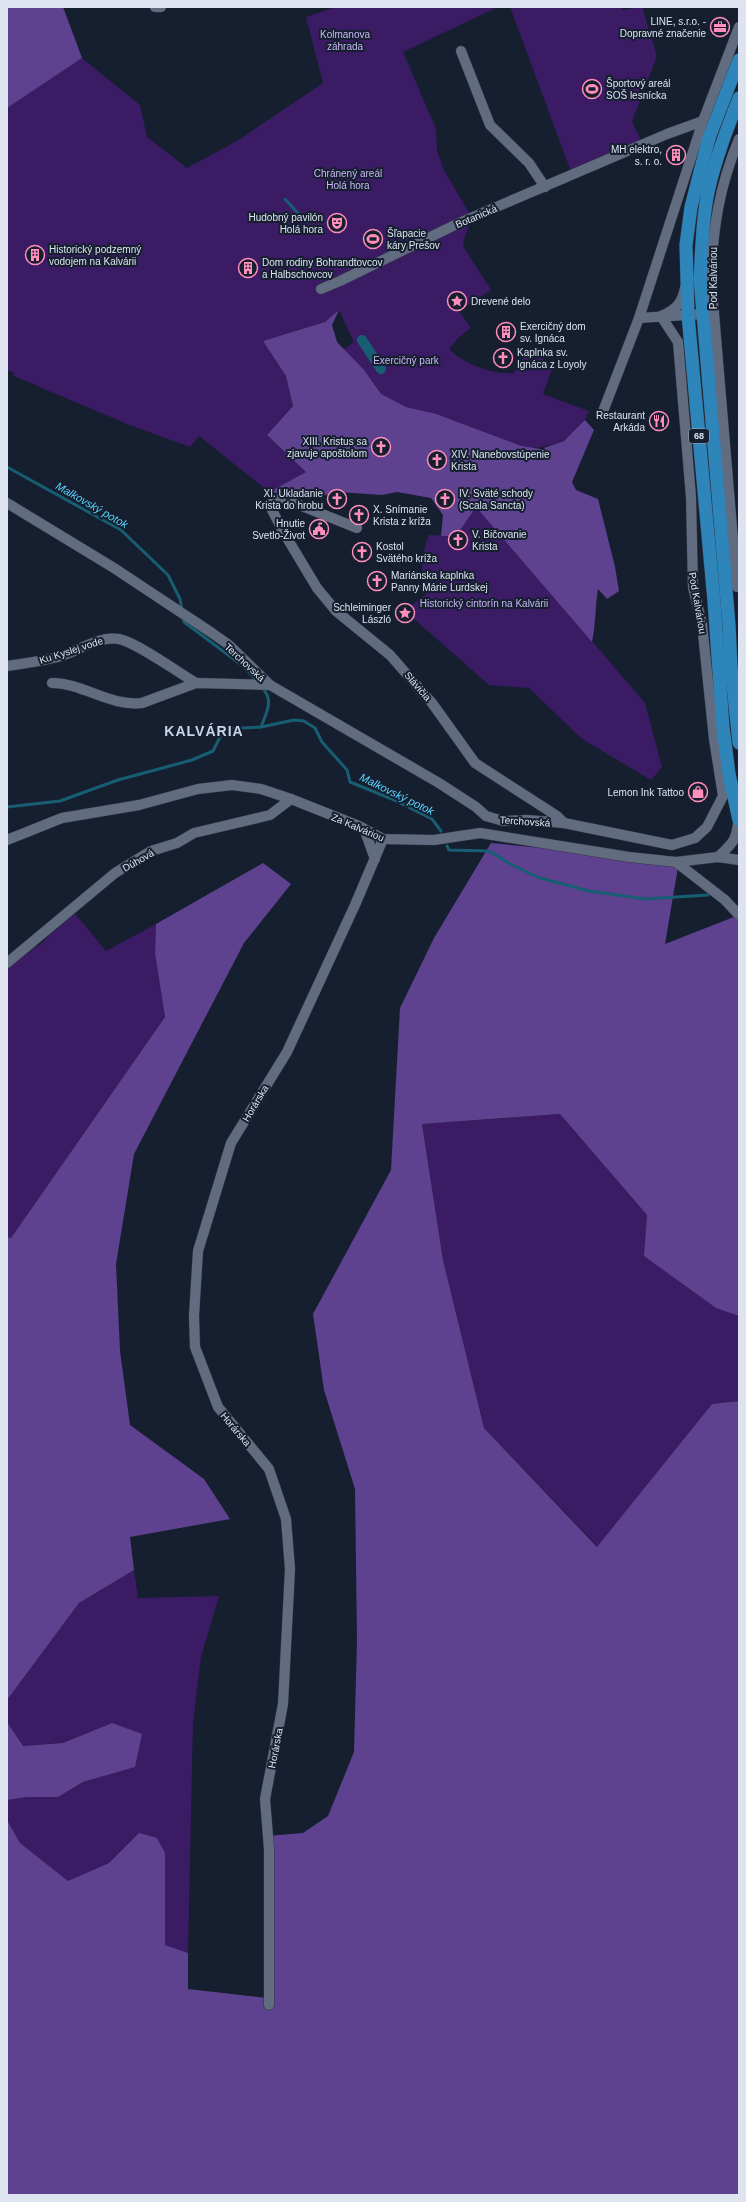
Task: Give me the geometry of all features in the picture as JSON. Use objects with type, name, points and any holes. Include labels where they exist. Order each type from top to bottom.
[{"type":"main road","name":"Pod Kalváriou","points":[[739,60],[709,138],[691,207],[686,245],[688,315],[713,586],[723,727],[729,774],[739,819]]},
{"type":"main road","name":"Pod Kalváriou","points":[[739,98],[723,141],[708,192],[703,228],[700,278],[739,743]]},
{"type":"street","points":[[155,7],[161,7]]},
{"type":"street","points":[[602,414],[639,318],[703,121],[739,27]]},
{"type":"street","points":[[461,51],[490,125],[529,163],[545,187]]},
{"type":"street","name":"Botanická","points":[[321,289],[459,223],[667,134],[703,121]]},
{"type":"street","name":"Pod Kalváriou","points":[[737,587],[711,278],[713,232],[721,187],[739,139]]},
{"type":"street","points":[[661,316],[678,306],[683,298],[686,280]]},
{"type":"street","name":"Pod Kalváriou","points":[[639,318],[702,314]]},
{"type":"street","name":"Pod Kalváriou","points":[[661,316],[678,342],[691,497],[694,587],[702,624],[714,739],[723,796],[707,827],[695,838],[672,845]]},
{"type":"street","name":"Slávičia","points":[[357,528],[282,498],[273,501],[272,510],[284,534],[317,588],[336,611],[390,655],[432,703],[475,763],[557,816],[564,823],[672,845]]},
{"type":"street","name":"Terchovská","points":[[7,503],[114,568],[229,645],[262,676],[262,686],[439,783],[476,807],[486,816],[503,821],[527,820],[564,823]]},
{"type":"street","name":"Ku Kyslej vode","points":[[7,666],[64,655],[101,640],[111,638],[121,639],[146,652],[196,683]]},
{"type":"street","name":"Ku Kyslej vode","points":[[52,683],[63,683],[107,698],[133,704],[142,703],[196,683],[262,686]]},
{"type":"street","name":"Za Kalváriou","points":[[7,840],[62,818],[140,805],[198,789],[232,785],[260,789],[291,799],[359,826],[383,839],[434,840],[480,833],[629,857],[676,862],[713,858],[738,858]]},
{"type":"street","name":"Dúhová","points":[[7,963],[115,873],[151,850],[177,843],[194,833],[270,815],[291,799]]},
{"type":"street","name":"Terchovská","points":[[480,833],[486,816]]},
{"type":"street","points":[[697,877],[696,872],[699,865],[735,847],[739,819]]},
{"type":"street","points":[[366,834],[375,859]]},
{"type":"street","name":"Horárska","points":[[269,2005],[269,1849],[265,1799],[283,1704],[290,1569],[286,1518],[269,1469],[218,1407],[195,1347],[194,1316],[198,1251],[231,1143],[287,1052],[383,839]]},
{"type":"street","points":[[672,845],[676,862],[725,900],[739,915]]},
{"type":"green space","points":[[335,7],[498,7],[403,52],[436,129],[437,151],[444,170],[472,218],[463,246],[491,290],[459,311],[471,328],[459,337],[449,349],[471,364],[497,372],[514,373],[527,352],[554,364],[543,394],[589,411],[578,430],[562,441],[553,445],[521,448],[383,399],[333,357],[354,342],[339,310],[325,322],[263,341],[286,376],[293,406],[267,435],[306,472],[269,492],[199,436],[190,447],[127,424],[14,376],[14,372],[7,371],[7,108],[82,58],[140,105],[147,137],[187,168],[237,141],[323,83],[306,17]]},
{"type":"green space","name":"Športový areál SOŠ lesnícka","points":[[510,7],[621,7],[622,10],[642,7],[657,56],[632,121],[641,141],[573,177]]},
{"type":"green space","name":"Historický cintorín na Kalvárii","points":[[476,506],[645,703],[662,767],[651,780],[582,739],[529,688],[489,685],[405,611],[426,594],[422,564],[424,549],[429,535],[456,536]]},
{"type":"green space","points":[[72,910],[106,951],[156,924],[155,953],[165,1017],[11,1238],[7,1237],[7,964],[41,944]]},
{"type":"green space","points":[[560,1114],[647,1215],[645,1256],[716,1308],[739,1316],[739,1401],[712,1404],[598,1547],[484,1428],[443,1260],[422,1124]]},
{"type":"green space","points":[[134,1570],[138,1598],[219,1596],[201,1657],[193,1723],[188,1953],[165,1945],[165,1853],[139,1833],[109,1863],[68,1881],[20,1843],[7,1820],[7,1800],[27,1797],[58,1797],[83,1782],[134,1767],[112,1723],[63,1743],[22,1746],[7,1722],[7,1700],[79,1603]]},
{"type":"shaded area","points":[[7,7],[63,7],[82,58],[7,108]]},
{"type":"shaded area","points":[[339,310],[332,325],[337,342],[364,370],[381,394],[406,407],[436,414],[521,446],[541,449],[564,441],[585,420],[594,430],[572,482],[576,490],[598,499],[615,567],[619,591],[607,599],[598,589],[592,642],[476,507],[456,536],[441,536],[443,515],[431,498],[397,492],[382,495],[339,492],[312,498],[269,492],[306,472],[267,435],[293,406],[286,376],[263,341],[325,322]]},
{"type":"shaded area","points":[[491,843],[679,861],[665,944],[739,915],[739,1316],[716,1308],[644,1256],[647,1215],[560,1114],[422,1124],[443,1260],[484,1428],[597,1547],[712,1404],[739,1401],[739,2195],[7,2195],[7,1820],[20,1843],[68,1881],[109,1863],[139,1833],[157,1838],[165,1853],[165,1945],[188,1953],[188,1989],[266,1998],[267,1836],[303,1833],[328,1816],[354,1752],[357,1640],[355,1489],[324,1390],[313,1314],[391,1170],[400,1008],[434,938]]},
{"type":"shaded area","points":[[263,863],[291,884],[244,943],[134,1154],[116,1264],[120,1351],[130,1425],[204,1479],[230,1519],[130,1537],[134,1570],[79,1603],[7,1700],[7,1237],[11,1238],[165,1017],[155,953],[156,924]]},
{"type":"shaded area","points":[[7,1722],[23,1746],[63,1743],[112,1723],[142,1734],[135,1767],[83,1782],[58,1797],[27,1797],[7,1800]]},
{"type":"waterway","points":[[285,199],[306,222]]},
{"type":"waterway","points":[[362,340],[381,369]]},
{"type":"waterway","name":"Malkovský potok","points":[[7,467],[121,530],[168,575],[180,599],[182,610]]},
{"type":"waterway","name":"Malkovský potok","points":[[183,618],[184,622],[243,666],[259,683]]},
{"type":"waterway","name":"Malkovský potok","points":[[261,727],[269,702],[266,692],[262,687]]},
{"type":"waterway","points":[[7,807],[60,801],[118,780],[192,760],[213,751],[222,733],[226,729],[261,727],[294,720],[304,721],[315,728],[322,742],[347,770],[350,782],[392,799],[432,819],[441,831]]},
{"type":"waterway","name":"Malkovský potok","points":[[447,846],[449,850],[489,851],[512,865],[540,878],[589,891],[645,899],[708,895]]},
{"type":"place","name":"LINE, s.r.o. - Dopravné značenie","points":[[720,27]]},
{"type":"place","name":"Športový areál SOŠ lesnícka","points":[[592,89]]},
{"type":"place","name":"MH elektro, s. r. o.","points":[[676,155]]},
{"type":"place","name":"Hudobný pavilón Holá hora","points":[[337,223]]},
{"type":"place","name":"Šľapacie káry Prešov","points":[[373,239]]},
{"type":"place","name":"Historický podzemný vodojem na Kalvárii","points":[[35,255]]},
{"type":"place","name":"Dom rodiny Bohrandtovcov a Halbschovcov","points":[[248,268]]},
{"type":"place","name":"Drevené delo","points":[[457,301]]},
{"type":"place","name":"Exercičný dom sv. Ignáca","points":[[506,332]]},
{"type":"place","name":"Kaplnka sv. Ignáca z Loyoly","points":[[503,358]]},
{"type":"place","name":"Restaurant Arkáda","points":[[659,421]]},
{"type":"place","name":"XIII. Kristus sa zjavuje apoštolom","points":[[381,447]]},
{"type":"place","name":"XIV. Nanebovstúpenie Krista","points":[[437,460]]},
{"type":"place","name":"XI. Ukladanie Krista do hrobu","points":[[337,499]]},
{"type":"place","name":"IV. Sväté schody (Scala Sancta)","points":[[445,499]]},
{"type":"place","name":"X. Snímanie Krista z kríža","points":[[359,515]]},
{"type":"place","name":"Hnutie Svetlo-Život","points":[[319,529]]},
{"type":"place","name":"V. Bičovanie Krista","points":[[458,540]]},
{"type":"place","name":"Kostol Svätého kríža","points":[[362,552]]},
{"type":"place","name":"Mariánska kaplnka Panny Márie Lurdskej","points":[[377,581]]},
{"type":"place","name":"Schleiminger László","points":[[405,613]]},
{"type":"place","name":"Lemon Ink Tattoo","points":[[698,792]]},
{"type":"district","name":"KALVÁRIA","points":[[204,731]]},
{"type":"park label","name":"Kolmanova záhrada","points":[[345,40]]},
{"type":"park label","name":"Chránený areál Holá hora","points":[[348,178]]},
{"type":"park label","name":"Exercičný park","points":[[406,360]]}]
